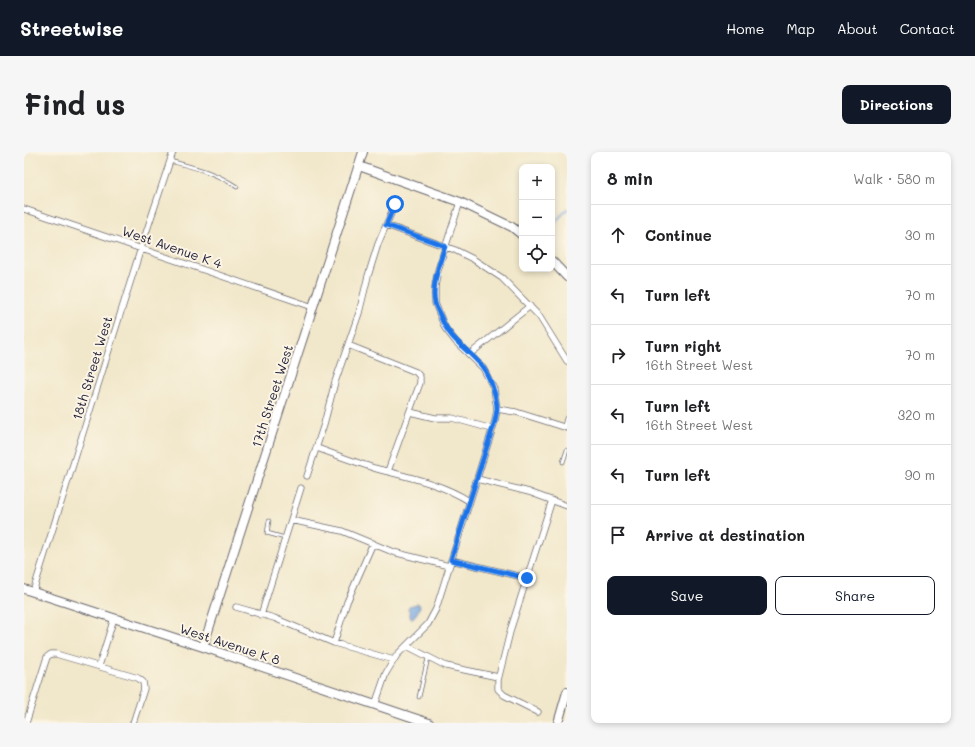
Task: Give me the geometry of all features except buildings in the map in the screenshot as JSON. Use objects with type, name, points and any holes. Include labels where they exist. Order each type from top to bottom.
[{"type":"street","name":"18th Street West","points":[[33,592],[141,248],[173,152]]},
{"type":"street","name":"17th Street West","points":[[203,647],[363,152]]},
{"type":"street","points":[[359,166],[460,202],[512,227],[519,233]]},
{"type":"street","points":[[375,704],[386,673],[397,655],[428,624],[436,609],[477,479],[497,409],[494,389],[483,368],[456,342],[445,328],[435,303],[435,287],[438,270],[460,202]]},
{"type":"street","points":[[307,476],[317,448],[335,382],[359,313],[378,244],[395,204]]},
{"type":"street","name":"West Avenue K 4","points":[[24,209],[313,307]]},
{"type":"street","points":[[386,225],[445,246],[473,259],[502,278],[539,316],[567,361]]},
{"type":"street","points":[[555,264],[567,277]]},
{"type":"street","points":[[470,354],[530,306]]},
{"type":"street","points":[[348,345],[416,372],[420,377],[420,383],[388,471]]},
{"type":"street","points":[[497,409],[516,412],[566,428],[567,419]]},
{"type":"street","points":[[410,412],[436,418],[452,418],[492,429]]},
{"type":"street","points":[[317,448],[373,468],[421,480],[442,488],[469,502]]},
{"type":"street","points":[[477,479],[528,492],[567,506]]},
{"type":"street","points":[[262,614],[301,488]]},
{"type":"street","points":[[538,712],[504,695],[498,689],[498,678],[511,628],[552,500]]},
{"type":"street","points":[[291,520],[342,531],[392,552],[527,578]]},
{"type":"street","points":[[334,643],[347,602],[372,543]]},
{"type":"street","name":"West Avenue K 8","points":[[24,589],[429,723]]},
{"type":"street","points":[[236,607],[293,625],[334,643],[394,660]]},
{"type":"street","points":[[99,666],[114,618]]},
{"type":"street","points":[[407,646],[446,666],[498,678]]},
{"type":"street","points":[[26,723],[47,657],[51,654],[56,654],[99,666],[138,678],[143,682],[144,689],[133,723]]},
{"type":"street","points":[[558,723],[567,692]]},
{"type":"lane","points":[[170,161],[204,169],[237,187]]},
{"type":"lane","points":[[563,462],[567,450]]},
{"type":"lane","points":[[269,521],[267,533],[285,538]]},
{"type":"lane","points":[[419,697],[428,658]]},
{"type":"water","points":[[417,604],[420,606],[416,615],[412,618],[410,617],[410,612],[408,609],[409,606]]},
{"type":"waterway","points":[[555,223],[567,209]]},
{"type":"route","points":[[395,204],[386,225],[445,246],[435,287],[435,303],[445,328],[456,342],[483,368],[494,389],[497,409],[495,421],[451,560],[527,578]]}]
